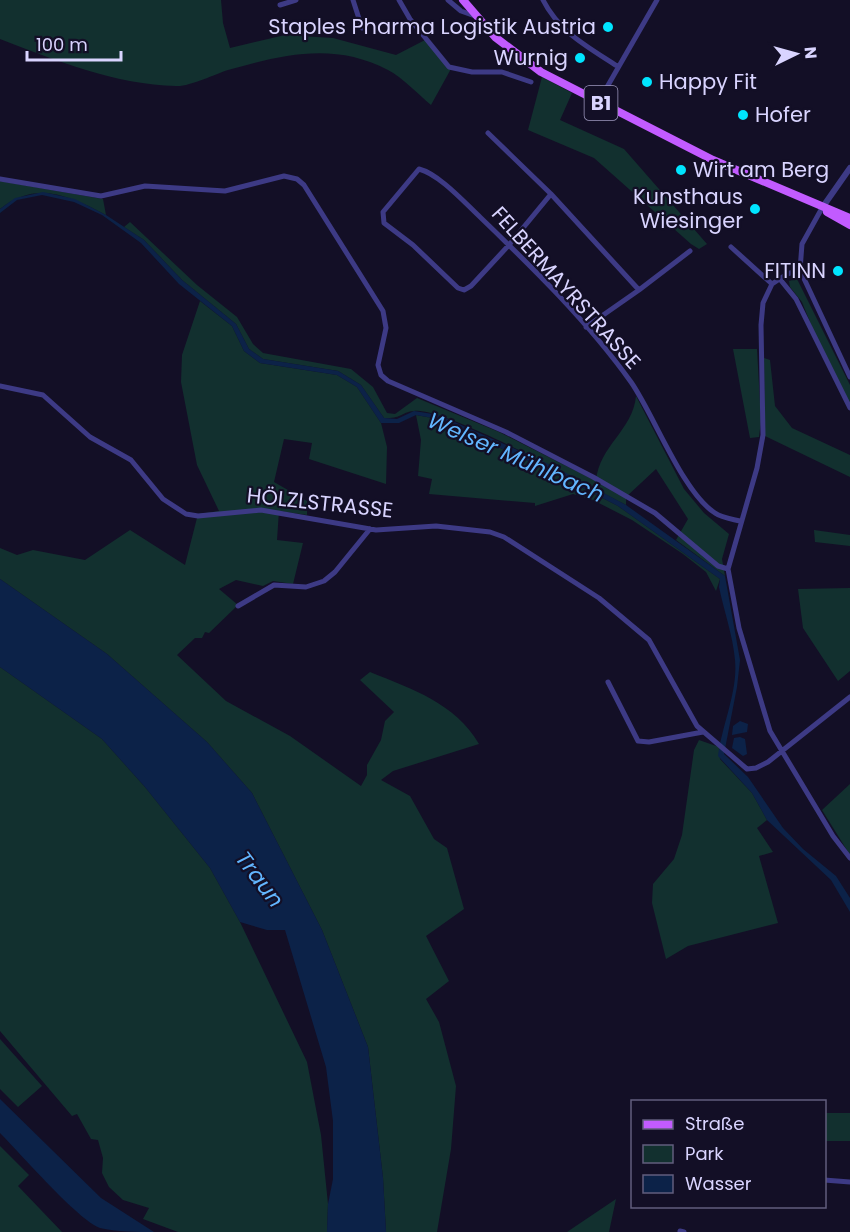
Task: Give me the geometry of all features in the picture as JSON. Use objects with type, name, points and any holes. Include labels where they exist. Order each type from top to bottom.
[{"type":"main road","name":"B1","points":[[463,0],[495,37],[525,62],[720,164],[850,218]]},
{"type":"main road","name":"B1","points":[[822,208],[850,225]]},
{"type":"street","points":[[280,5],[296,0]]},
{"type":"street","points":[[353,0],[362,28]]},
{"type":"street","points":[[399,0],[410,19],[449,67],[472,72],[502,72],[531,82]]},
{"type":"street","points":[[448,0],[461,11],[475,16]]},
{"type":"street","points":[[543,0],[556,22],[567,33],[617,66]]},
{"type":"street","points":[[599,101],[617,66],[657,0]]},
{"type":"street","points":[[488,133],[550,194],[639,290]]},
{"type":"street","points":[[850,168],[822,208],[802,244],[800,270],[812,300],[850,377]]},
{"type":"street","name":"FELBERMAYRSTRASSE","points":[[509,245],[471,286],[464,290],[458,288],[382,218],[383,212],[419,169],[454,193],[509,245],[586,327],[631,382],[686,478],[704,503],[718,515],[740,521]]},
{"type":"street","points":[[0,179],[101,196],[145,186],[225,191],[284,176],[301,182],[383,311],[386,328],[378,365],[384,378],[408,392],[506,432],[593,477],[655,513],[718,566],[728,569]]},
{"type":"street","points":[[509,245],[550,194]]},
{"type":"street","points":[[731,247],[772,284]]},
{"type":"street","points":[[586,327],[639,290],[690,250]]},
{"type":"street","points":[[800,270],[779,278],[772,284],[763,303],[760,325],[763,435],[757,468],[728,569],[740,628],[762,708],[782,752],[833,836],[850,858]]},
{"type":"street","points":[[779,278],[796,299],[850,408]]},
{"type":"street","name":"HÖLZLSTRASSE","points":[[0,386],[43,395],[90,436],[131,460],[163,499],[186,514],[198,516],[261,510],[370,529],[436,526],[490,532],[510,541],[599,598],[649,640],[692,720],[728,752],[750,769],[762,766],[782,752]]},
{"type":"street","points":[[238,606],[274,585],[306,587],[324,581],[332,576],[370,529]]},
{"type":"street","points":[[608,682],[638,741],[648,742],[703,732]]},
{"type":"street","points":[[782,752],[850,697]]},
{"type":"street","points":[[826,1180],[850,1182]]},
{"type":"green space","points":[[0,0],[221,0],[223,23],[230,48],[285,35],[333,38],[396,55],[425,40],[452,67],[431,105],[394,73],[368,61],[329,53],[269,59],[181,86],[154,85],[86,70],[0,39]]},
{"type":"green space","points":[[542,77],[572,93],[560,120],[624,149],[707,244],[699,249],[691,244],[594,158],[528,130]]},
{"type":"green space","points":[[0,181],[103,199],[106,215],[66,197],[40,193],[14,200],[0,209]]},
{"type":"green space","points":[[130,222],[197,285],[237,317],[253,344],[263,353],[351,369],[373,387],[387,413],[395,414],[417,398],[499,432],[596,481],[603,458],[629,419],[636,396],[684,489],[704,513],[729,534],[722,559],[725,576],[676,540],[688,519],[656,469],[626,497],[626,505],[552,466],[455,421],[430,413],[414,411],[384,418],[361,385],[338,371],[263,359],[249,349],[236,324],[182,280],[144,240],[124,227]]},
{"type":"green space","points":[[797,279],[850,385],[850,405],[824,357],[802,302],[790,287],[789,281]]},
{"type":"green space","points":[[200,301],[232,326],[244,351],[260,363],[337,375],[357,387],[381,423],[387,447],[386,484],[309,459],[312,443],[284,439],[274,482],[307,501],[307,515],[279,511],[277,540],[303,543],[293,584],[273,581],[263,586],[236,580],[219,589],[238,605],[209,633],[205,632],[202,638],[195,638],[177,655],[226,701],[290,736],[361,786],[367,775],[367,765],[381,740],[385,721],[394,712],[360,680],[370,672],[417,691],[445,708],[458,718],[479,744],[393,771],[381,780],[410,796],[434,839],[447,848],[464,909],[426,936],[449,981],[426,999],[439,1022],[456,1086],[451,1149],[437,1232],[386,1232],[383,1178],[368,1047],[322,930],[252,793],[207,742],[107,654],[0,579],[0,548],[17,555],[33,550],[85,560],[130,530],[185,565],[198,514],[219,511],[197,465],[181,382],[182,355]]},
{"type":"green space","points":[[733,349],[757,349],[761,421],[759,437],[750,438]]},
{"type":"green space","points":[[764,358],[770,360],[775,406],[792,428],[850,455],[850,477],[765,436]]},
{"type":"green space","points":[[416,415],[438,419],[550,471],[618,506],[720,579],[716,591],[706,572],[683,554],[632,520],[593,500],[573,494],[535,506],[535,503],[429,494],[432,479],[418,476],[421,440]]},
{"type":"green space","points":[[814,530],[850,535],[850,546],[815,542]]},
{"type":"green space","points":[[850,588],[850,671],[838,681],[803,628],[798,589]]},
{"type":"green space","points":[[0,667],[102,739],[145,787],[210,868],[240,922],[307,1062],[321,1135],[328,1204],[327,1232],[178,1232],[143,1219],[149,1208],[123,1200],[109,1187],[102,1173],[103,1158],[98,1140],[91,1139],[77,1114],[72,1116],[0,1031]]},
{"type":"green space","points":[[699,740],[719,747],[720,759],[752,793],[767,820],[757,828],[773,852],[759,856],[778,923],[688,946],[666,959],[652,903],[653,884],[674,859],[682,835],[694,750]]},
{"type":"green space","points":[[850,784],[850,855],[822,810]]},
{"type":"green space","points":[[0,1039],[42,1086],[18,1107],[0,1089]]},
{"type":"green space","points":[[826,1113],[850,1113],[850,1141],[826,1141]]},
{"type":"green space","points":[[0,1146],[29,1175],[18,1186],[62,1232],[0,1232]]},
{"type":"green space","points":[[616,1199],[609,1232],[567,1232]]},
{"type":"water","points":[[43,192],[75,199],[106,215],[144,240],[182,280],[236,324],[249,349],[263,359],[338,371],[361,385],[384,418],[397,419],[414,411],[439,415],[553,466],[626,505],[725,576],[740,660],[724,754],[748,777],[783,828],[803,849],[836,876],[850,898],[850,912],[831,880],[767,820],[752,793],[718,756],[732,696],[735,672],[732,642],[719,587],[720,579],[618,506],[550,471],[438,419],[416,415],[399,423],[381,423],[357,387],[337,375],[260,363],[244,351],[232,326],[179,284],[141,243],[102,215],[74,202],[42,195],[17,200],[0,213],[0,209],[15,198]]},
{"type":"water","name":"Traun","points":[[0,579],[107,654],[207,742],[252,793],[322,930],[368,1047],[383,1178],[386,1232],[327,1232],[328,1204],[333,1179],[333,1121],[326,1067],[285,930],[267,930],[240,922],[210,868],[145,787],[102,739],[0,667]]},
{"type":"water","points":[[740,721],[748,724],[747,732],[732,735],[733,726]]},
{"type":"water","points":[[734,738],[745,739],[747,754],[743,756],[732,748]]},
{"type":"water","points":[[0,1099],[101,1198],[154,1232],[100,1228],[78,1213],[0,1133]]},
{"type":"place","name":"Staples Pharma Logistik Austria","points":[[608,27]]},
{"type":"place","name":"Wurnig","points":[[580,58]]},
{"type":"place","name":"Happy Fit","points":[[647,82]]},
{"type":"place","name":"Hofer","points":[[743,115]]},
{"type":"place","name":"Wirt am Berg","points":[[681,170]]},
{"type":"place","name":"Kunsthaus Wiesinger","points":[[755,209]]},
{"type":"place","name":"FITINN","points":[[838,271]]},
{"type":"water label","name":"Welser Mühlbach","points":[[516,457]]}]
